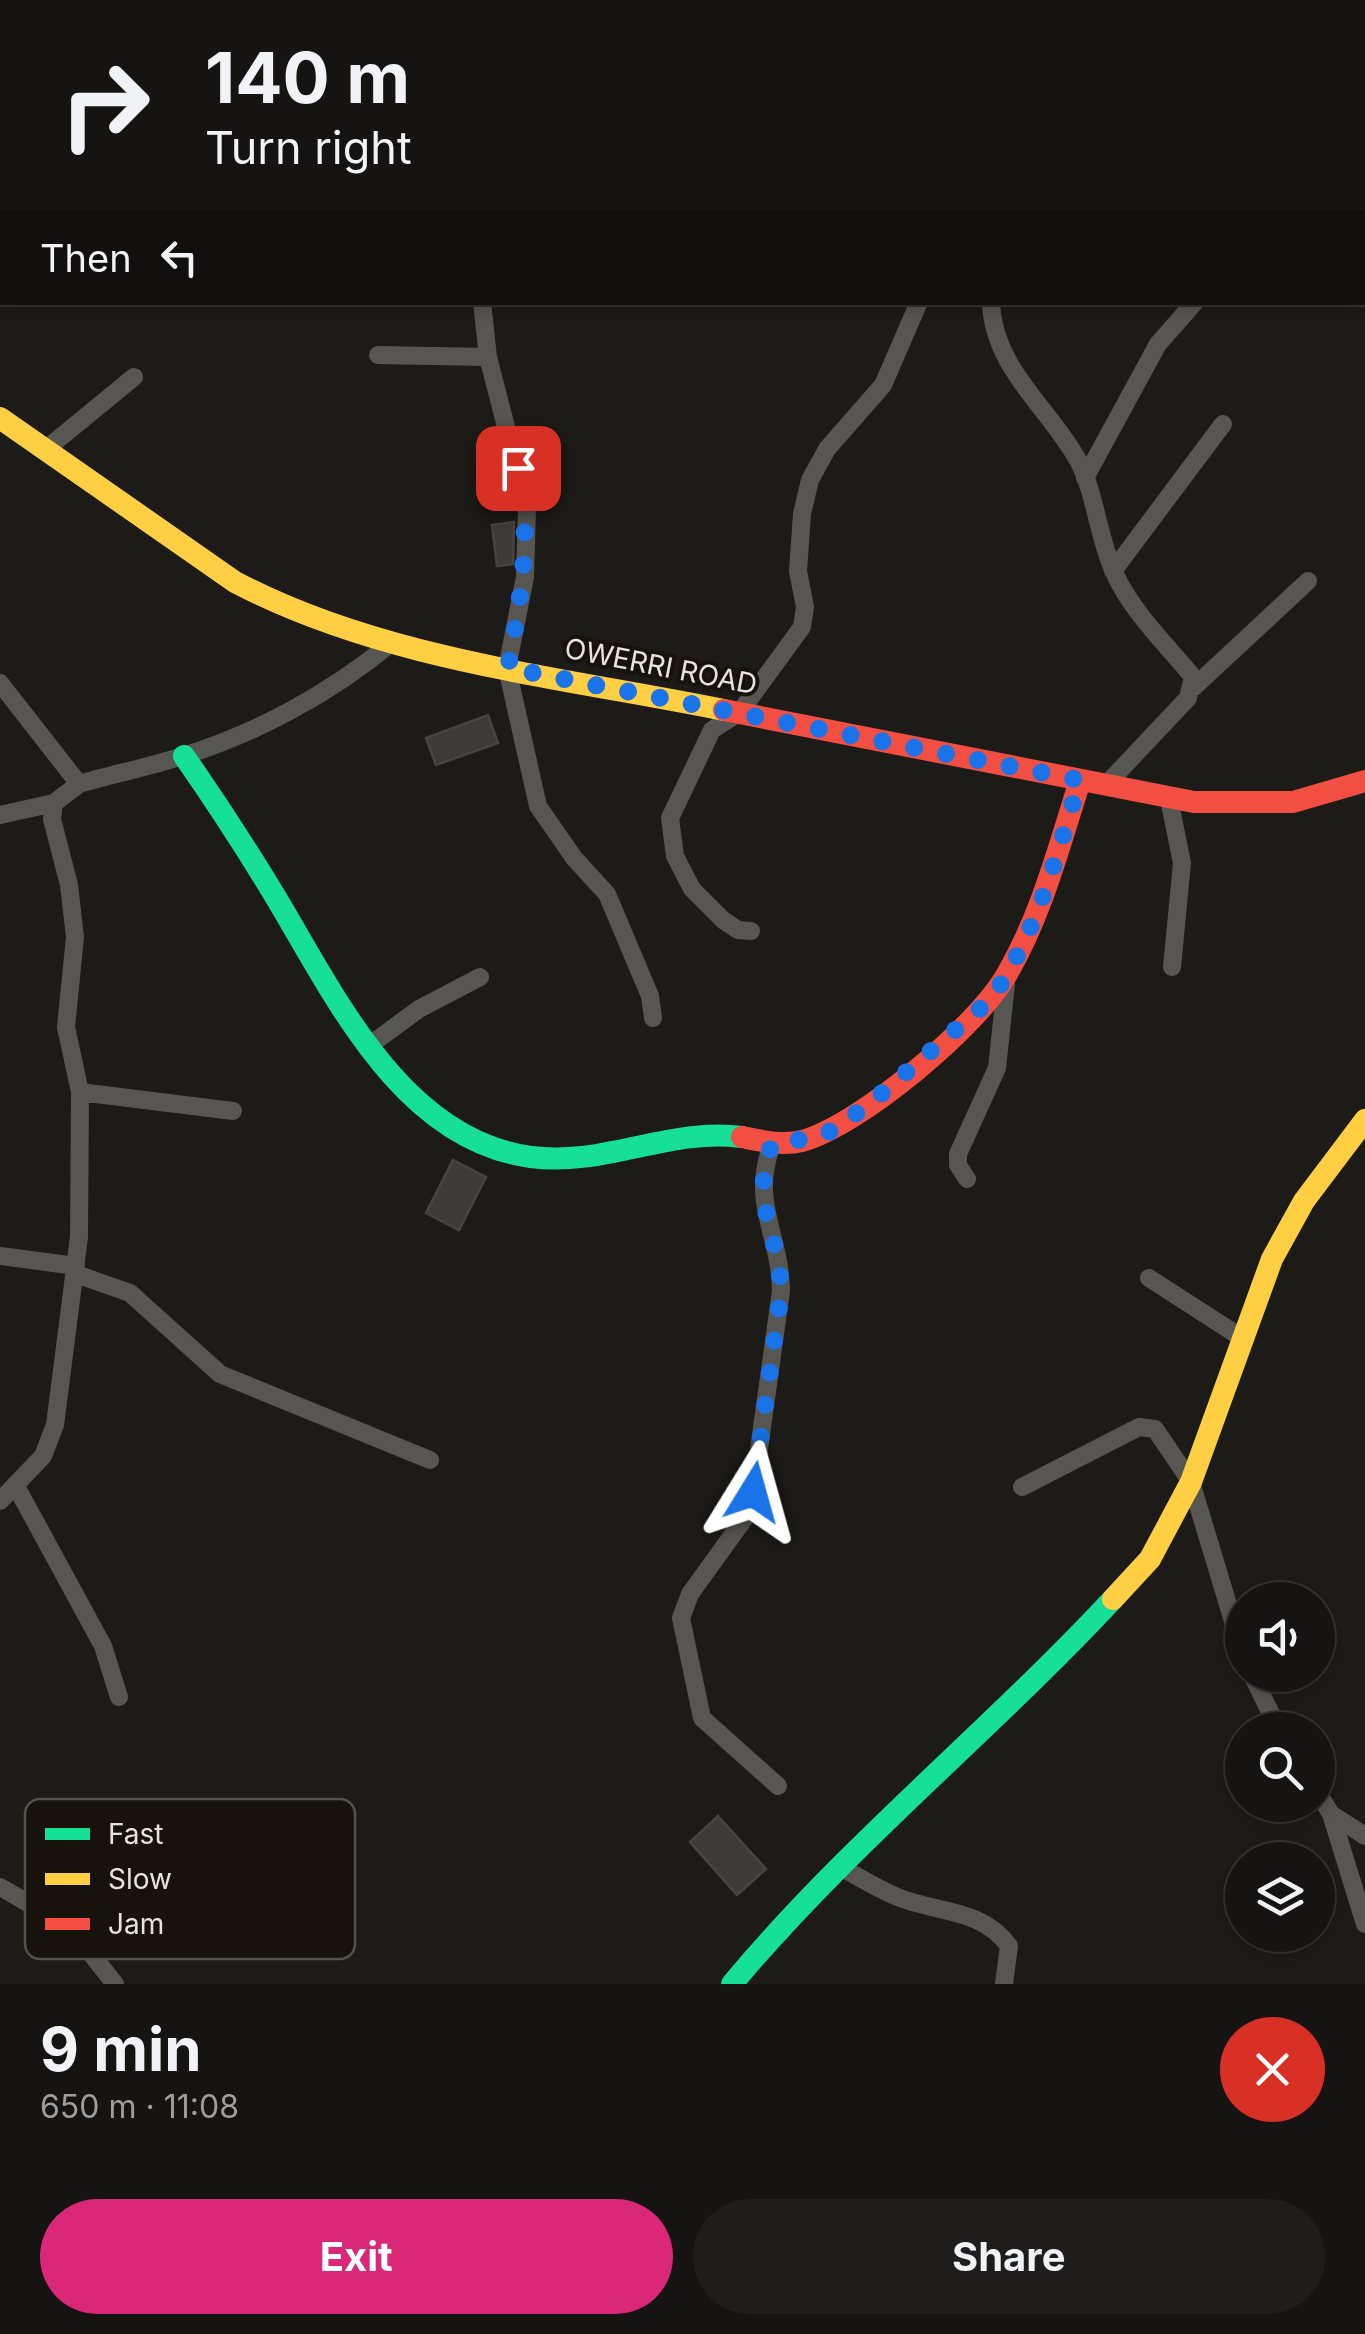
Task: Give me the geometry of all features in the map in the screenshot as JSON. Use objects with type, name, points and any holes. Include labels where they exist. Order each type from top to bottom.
[{"type":"street","points":[[482,305],[488,356],[527,508],[524,577],[508,668],[538,806],[574,858],[607,894],[650,996],[653,1018]]},
{"type":"street","points":[[751,931],[738,930],[722,920],[692,889],[675,856],[670,818],[712,730],[722,720],[740,712],[802,627],[804,607],[798,571],[802,514],[810,480],[826,449],[883,385],[918,305]]},
{"type":"street","points":[[991,305],[991,316],[1016,378],[1077,460],[1113,571],[1126,596],[1193,677],[1193,688]]},
{"type":"street","points":[[1085,478],[1158,344],[1193,305]]},
{"type":"street","points":[[378,355],[488,356]]},
{"type":"street","points":[[45,450],[134,377]]},
{"type":"street","name":"OWERRI ROAD","points":[[0,418],[234,582],[274,602],[391,643],[1169,799],[1227,807],[1272,806],[1320,797],[1365,781]]},
{"type":"street","points":[[1113,571],[1223,424]]},
{"type":"street","points":[[1105,786],[1193,688],[1308,581]]},
{"type":"street","points":[[0,815],[54,802],[79,784],[184,756],[329,690],[391,643]]},
{"type":"street","points":[[0,683],[79,784]]},
{"type":"street","points":[[184,756],[236,831],[335,1000],[370,1046],[451,1128],[506,1152],[566,1160],[707,1135],[772,1144],[823,1136],[867,1106],[990,1000],[1006,978],[1031,924],[1080,780]]},
{"type":"street","points":[[1169,799],[1182,864],[1172,967]]},
{"type":"street","points":[[0,1501],[18,1488],[42,1456],[55,1426],[76,1270],[80,1092],[66,1027],[75,937],[69,886],[52,819],[54,802]]},
{"type":"street","points":[[370,1046],[418,1009],[480,977]]},
{"type":"street","points":[[966,1179],[958,1165],[958,1154],[997,1068],[1006,978]]},
{"type":"street","points":[[80,1092],[233,1111]]},
{"type":"street","points":[[732,1984],[776,1930],[1120,1596],[1150,1560],[1192,1482],[1272,1260],[1296,1216],[1365,1120]]},
{"type":"street","points":[[772,1144],[761,1181],[762,1200],[780,1261],[781,1292],[753,1492],[744,1519],[690,1594],[681,1618],[702,1718],[778,1786]]},
{"type":"street","points":[[0,1256],[76,1270],[130,1293],[220,1374],[430,1460]]},
{"type":"street","points":[[1149,1278],[1242,1338]]},
{"type":"street","points":[[1022,1487],[1139,1428],[1155,1429],[1192,1482],[1225,1594]]},
{"type":"street","points":[[18,1488],[104,1646],[119,1696]]},
{"type":"street","points":[[1335,1817],[1365,1836]]},
{"type":"street","points":[[1333,1822],[1365,1924]]},
{"type":"street","points":[[842,1868],[902,1899],[963,1914],[1000,1934],[1009,1946],[1004,1984]]},
{"type":"street","points":[[0,1887],[25,1902]]},
{"type":"street","points":[[95,1959],[115,1984]]},
{"type":"building","points":[[514,522],[513,564],[497,566],[492,525]]},
{"type":"building","points":[[488,715],[498,743],[436,765],[426,738]]},
{"type":"building","points":[[453,1160],[486,1177],[459,1230],[426,1213]]},
{"type":"building","points":[[718,1816],[766,1869],[737,1895],[690,1842]]},
{"type":"traffic: fast","points":[[184,756],[253,860],[348,1018],[409,1093],[445,1123],[485,1145],[531,1157],[558,1159],[689,1137],[742,1137]]},
{"type":"traffic: fast","points":[[732,1984],[823,1884],[1113,1599]]},
{"type":"traffic: slow","points":[[0,418],[235,582],[292,609],[351,630],[474,663],[724,710]]},
{"type":"traffic: slow","points":[[1113,1599],[1150,1559],[1191,1482],[1272,1259],[1304,1201],[1365,1120]]},
{"type":"traffic: jam","points":[[724,710],[1194,802],[1293,802],[1365,781]]},
{"type":"traffic: jam","points":[[742,1137],[787,1143],[826,1131],[885,1095],[971,1020],[1007,974],[1030,928],[1080,781]]},
{"type":"route","points":[[518,468],[527,508],[524,577],[508,668],[1080,780],[1031,924],[1006,978],[990,1000],[867,1106],[823,1136],[772,1144],[761,1181],[762,1200],[780,1261],[781,1292],[753,1492]]}]
